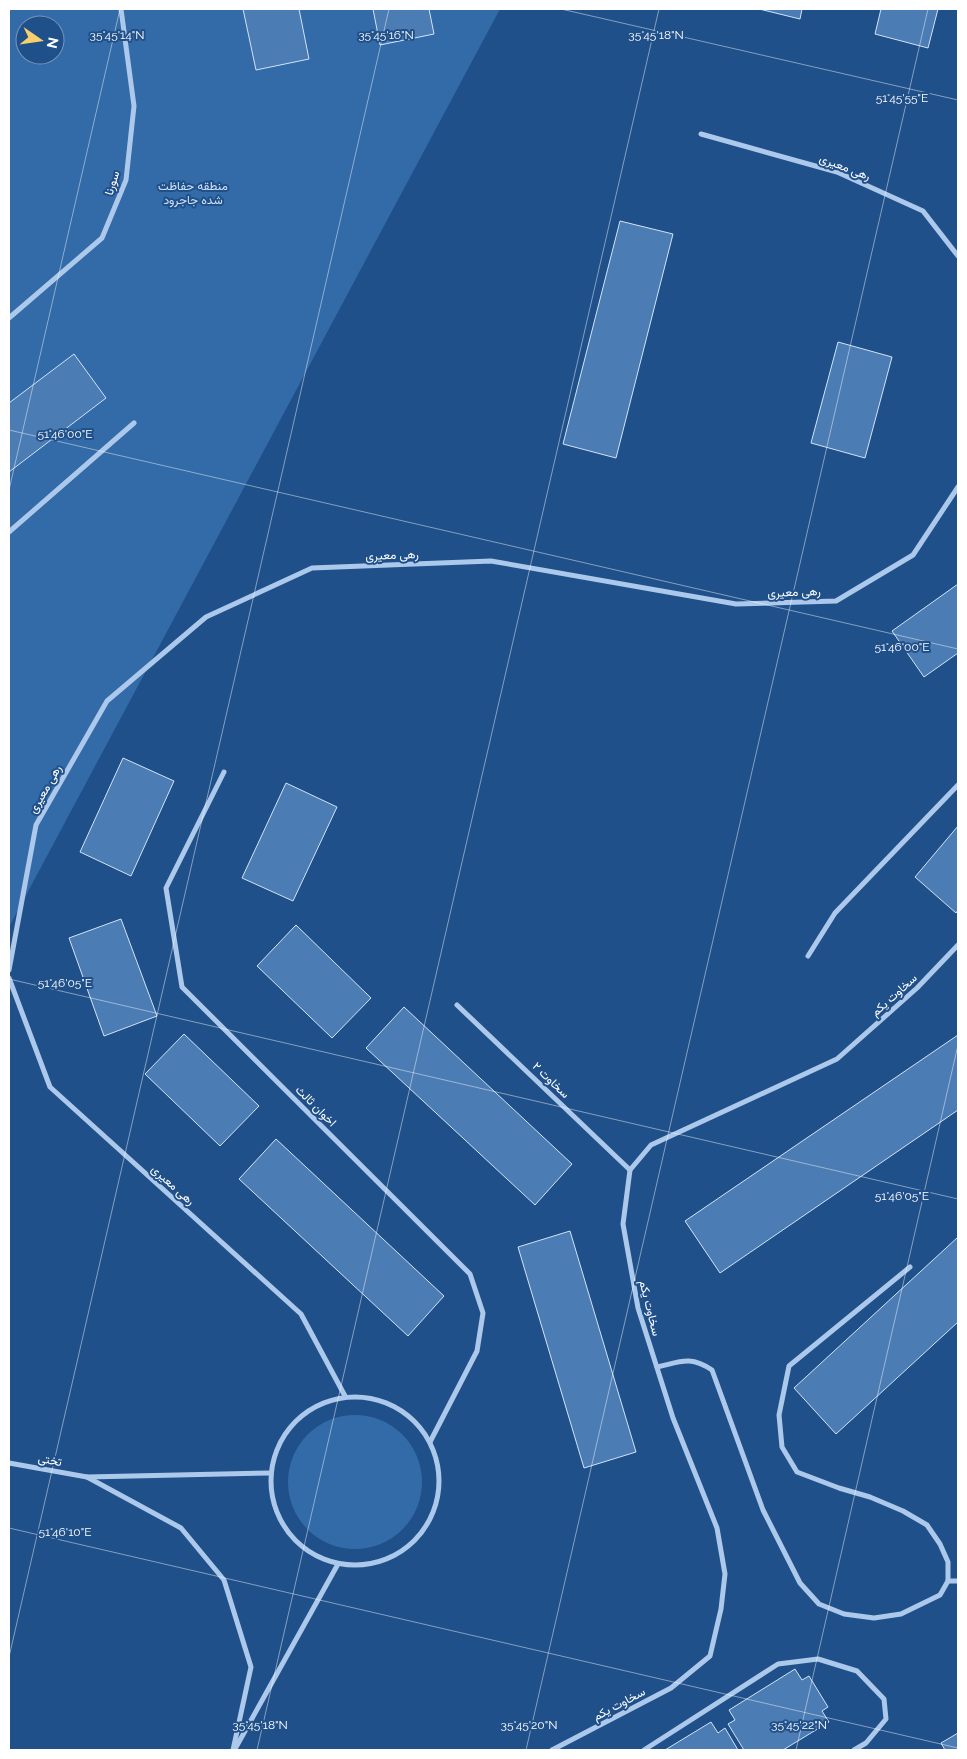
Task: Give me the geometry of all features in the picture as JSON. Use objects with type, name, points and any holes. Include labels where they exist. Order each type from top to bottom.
[{"type":"street","name":"سورنا","points":[[9,318],[102,238],[126,180],[134,106],[120,9]]},
{"type":"street","name":"رهی معیری","points":[[702,134],[837,172],[923,211],[958,256]]},
{"type":"street","points":[[9,532],[134,423]]},
{"type":"street","name":"رهی معیری","points":[[9,970],[36,825],[107,701],[206,616],[312,568],[491,561],[736,604],[836,601],[913,554],[958,487]]},
{"type":"street","name":"اخوان ثالث","points":[[224,772],[166,888],[182,987],[470,1274],[483,1313],[477,1351],[430,1442]]},
{"type":"street","points":[[808,956],[836,913],[958,785]]},
{"type":"street","name":"سخاوت یکم","points":[[552,1750],[671,1688],[710,1656],[721,1609],[725,1574],[717,1528],[673,1418],[638,1308],[623,1224],[630,1170],[651,1145],[837,1059],[917,988],[958,945]]},
{"type":"street","name":"رهی معیری","points":[[9,978],[50,1086],[301,1314],[345,1396]]},
{"type":"street","name":"سخاوت ۲","points":[[457,1005],[630,1170]]},
{"type":"street","points":[[656,1367],[690,1360],[701,1362],[712,1370],[763,1510],[800,1583],[819,1604],[844,1614],[874,1618],[901,1614],[940,1595],[948,1581],[948,1562],[940,1544],[927,1525],[904,1511],[870,1497],[839,1488],[797,1472],[782,1447],[779,1415],[790,1366],[910,1267]]},
{"type":"street","points":[[345,1396],[374,1398],[401,1409],[423,1428],[430,1442],[436,1454],[440,1484],[434,1512],[418,1537],[396,1556],[368,1565],[338,1564],[315,1556],[296,1541],[281,1521],[273,1498],[271,1473],[278,1445],[295,1422],[317,1405],[345,1396]]},
{"type":"street","name":"تختی","points":[[9,1463],[87,1477]]},
{"type":"street","points":[[87,1477],[271,1473]]},
{"type":"street","points":[[87,1477],[181,1528],[224,1580],[251,1667],[234,1750]]},
{"type":"street","points":[[234,1750],[338,1564]]},
{"type":"street","points":[[948,1581],[958,1581]]},
{"type":"street","points":[[644,1750],[778,1664],[818,1658],[857,1671],[884,1699],[886,1719],[866,1743],[854,1750]]},
{"type":"green space","name":"منطقه حفاظت شده جاجرود","points":[[9,9],[500,9],[9,927]]},
{"type":"green space","points":[[355,1415],[381,1420],[403,1434],[417,1456],[422,1482],[417,1508],[403,1530],[381,1544],[355,1549],[329,1544],[307,1530],[293,1508],[288,1482],[293,1456],[307,1434],[329,1420]]},
{"type":"building","points":[[243,9],[299,9],[309,59],[256,70]]},
{"type":"building","points":[[373,9],[429,9],[434,34],[380,45]]},
{"type":"building","points":[[759,9],[802,9],[800,19]]},
{"type":"building","points":[[881,9],[938,9],[928,48],[875,34]]},
{"type":"building","points":[[620,221],[673,234],[616,458],[563,444]]},
{"type":"building","points":[[838,342],[892,357],[865,458],[811,443]]},
{"type":"building","points":[[74,354],[106,398],[9,472],[9,403]]},
{"type":"building","points":[[958,584],[958,653],[924,677],[892,631]]},
{"type":"building","points":[[123,758],[174,781],[131,876],[80,852]]},
{"type":"building","points":[[286,783],[337,807],[293,901],[242,878]]},
{"type":"building","points":[[958,826],[958,910],[956,913],[915,877]]},
{"type":"building","points":[[121,919],[157,1016],[104,1036],[69,938]]},
{"type":"building","points":[[296,925],[371,998],[332,1038],[257,966]]},
{"type":"building","points":[[404,1007],[572,1164],[535,1205],[366,1048]]},
{"type":"building","points":[[184,1034],[259,1106],[220,1146],[145,1074]]},
{"type":"building","points":[[958,1035],[958,1110],[720,1273],[685,1221]]},
{"type":"building","points":[[276,1139],[444,1296],[408,1336],[239,1179]]},
{"type":"building","points":[[570,1231],[636,1452],[584,1468],[518,1247]]},
{"type":"building","points":[[958,1237],[958,1322],[836,1434],[794,1388]]},
{"type":"building","points":[[795,1669],[802,1680],[809,1676],[828,1707],[822,1711],[829,1722],[783,1750],[744,1750],[728,1724],[735,1720],[729,1710]]},
{"type":"building","points":[[711,1722],[718,1733],[725,1728],[738,1750],[665,1750]]},
{"type":"building","points":[[958,1733],[958,1750],[945,1750],[941,1743]]}]
